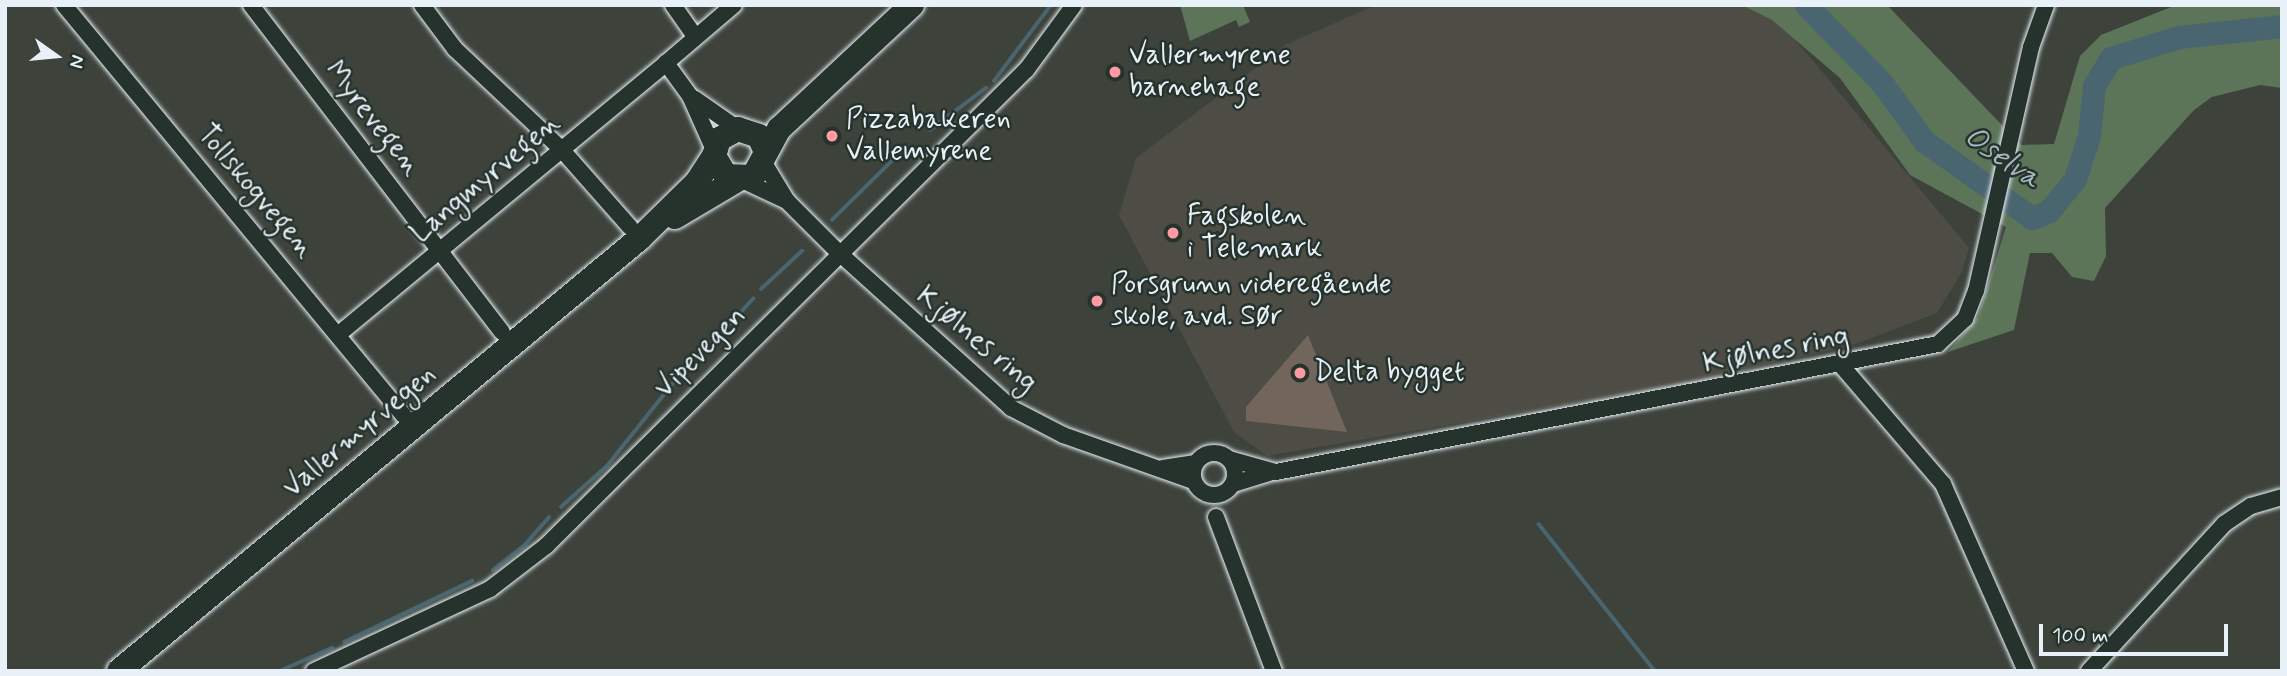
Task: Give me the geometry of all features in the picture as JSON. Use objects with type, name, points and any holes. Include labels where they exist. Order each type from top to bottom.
[{"type":"main road","points":[[905,5],[782,112],[723,135],[714,153],[721,173],[740,180],[765,158],[788,119],[912,5]]},
{"type":"main road","points":[[741,129],[759,136],[765,158]]},
{"type":"main road","name":"Vallermyrvegen","points":[[119,671],[697,182],[714,153]]},
{"type":"main road","name":"Vallermyrvegen","points":[[635,233],[740,180]]},
{"type":"street","name":"Tollskogvegen","points":[[64,5],[340,333],[404,416]]},
{"type":"street","name":"Myrevegen","points":[[251,5],[502,332]]},
{"type":"street","points":[[422,5],[455,49],[562,150],[635,233]]},
{"type":"street","points":[[673,5],[695,37]]},
{"type":"street","name":"Langmyrvegen","points":[[340,333],[442,251],[734,5]]},
{"type":"street","name":"Vipevegen","points":[[314,671],[465,603],[529,560],[1027,68],[1074,5]]},
{"type":"street","name":"Kjølnes ring","points":[[1233,484],[1269,472],[1922,351],[1953,332],[1971,307],[1999,183],[2046,5]]},
{"type":"street","points":[[666,63],[690,96],[714,153]]},
{"type":"street","points":[[690,96],[741,129]]},
{"type":"street","name":"Kjølnes ring","points":[[765,158],[787,201],[838,252],[1011,408],[1074,439],[1194,481]]},
{"type":"street","name":"Kjølnes ring","points":[[740,180],[787,201]]},
{"type":"street","points":[[1841,365],[1943,484],[2026,671]]},
{"type":"street","points":[[1208,454],[1229,459],[1233,484],[1213,495],[1194,481],[1196,463],[1208,454]]},
{"type":"street","name":"Kjølnes ring","points":[[1229,459],[1269,472]]},
{"type":"street","name":"Kjølnes ring","points":[[1163,468],[1196,463]]},
{"type":"street","points":[[2089,671],[2224,524],[2251,506],[2282,497]]},
{"type":"street","points":[[1216,517],[1274,671]]},
{"type":"shaded area","points":[[1376,5],[1768,7],[1969,248],[1962,272],[1937,313],[1856,344],[1689,383],[1267,456],[1234,432],[1119,215],[1136,158],[1287,44]]},
{"type":"green space","points":[[1180,5],[1243,5],[1250,22],[1239,27],[1236,20],[1190,41]]},
{"type":"green space","points":[[1742,5],[1887,5],[2021,145],[2054,144],[2080,56],[2101,35],[2176,5],[2282,5],[2282,88],[2260,85],[2212,97],[2194,110],[2105,208],[2106,256],[2094,281],[2072,277],[2052,253],[2030,253],[2014,330],[1948,352],[1978,317],[2006,227],[1910,175],[1840,78],[1772,20]]},
{"type":"building","name":"Delta bygget","points":[[1308,335],[1347,432],[1246,421],[1246,407]]},
{"type":"waterway","points":[[994,81],[1051,5]]},
{"type":"waterway","name":"Oselva","points":[[1806,5],[1882,83],[1924,141],[2032,218],[2049,211],[2075,179],[2089,136],[2094,86],[2111,58],[2179,37],[2282,26]]},
{"type":"waterway","points":[[930,130],[986,88]]},
{"type":"waterway","points":[[832,220],[907,146]]},
{"type":"waterway","points":[[761,289],[802,251]]},
{"type":"waterway","points":[[703,353],[753,299]]},
{"type":"waterway","points":[[561,507],[607,466],[690,362]]},
{"type":"waterway","points":[[493,570],[524,546],[549,517]]},
{"type":"waterway","points":[[1539,524],[1655,671]]},
{"type":"waterway","points":[[344,642],[472,581]]},
{"type":"waterway","points":[[280,671],[332,648]]},
{"type":"place","name":"Vallermyrene barnehage","points":[[1115,72]]},
{"type":"place","name":"Pizzabakeren Vallemyrene","points":[[832,136]]},
{"type":"place","name":"Fagskolen i Telemark","points":[[1173,233]]},
{"type":"place","name":"Porsgrunn videregående skole, avd. Sør","points":[[1097,301]]},
{"type":"place","name":"Delta bygget","points":[[1300,373]]}]
